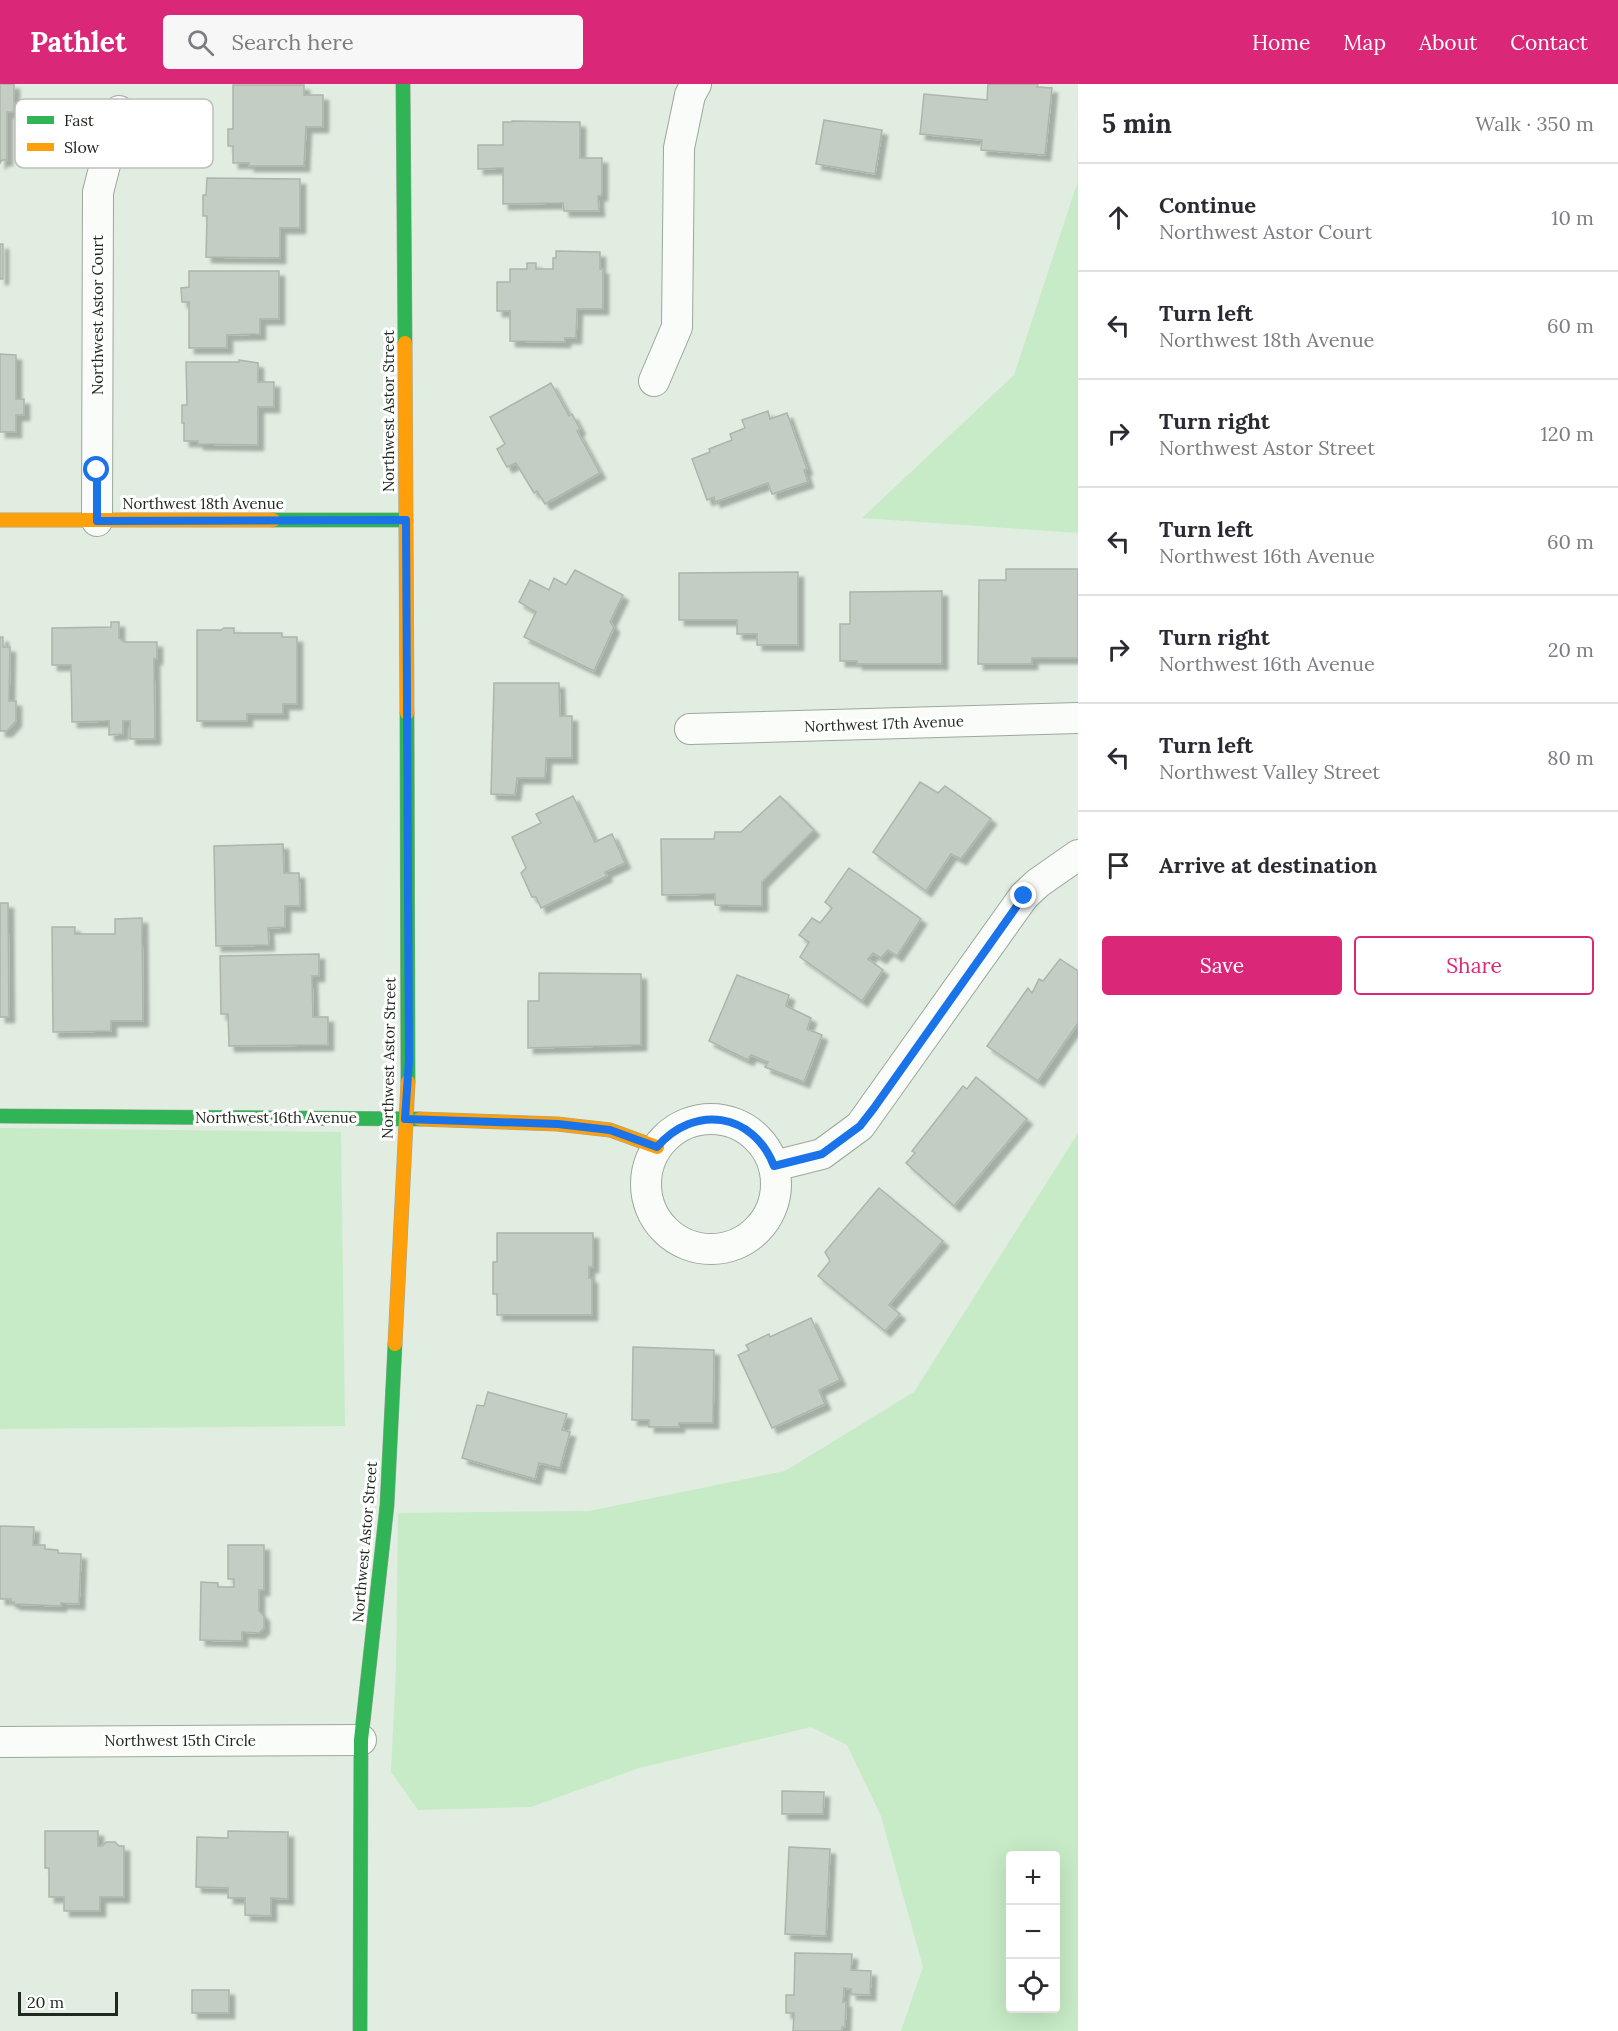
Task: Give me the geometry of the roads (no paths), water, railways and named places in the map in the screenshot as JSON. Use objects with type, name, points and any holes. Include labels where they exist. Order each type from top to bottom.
[{"type":"street","name":"Northwest Astor Street","points":[[360,2031],[361,1740],[387,1505],[409,1060],[403,84]]},
{"type":"street","points":[[654,381],[677,327],[679,148],[690,95],[696,84]]},
{"type":"street","name":"Northwest Astor Court","points":[[97,521],[99,192],[105,168]]},
{"type":"street","name":"Northwest 18th Avenue","points":[[0,520],[406,520]]},
{"type":"street","name":"Northwest 17th Avenue","points":[[690,729],[1078,718]]},
{"type":"street","points":[[774,1166],[822,1154],[860,1126],[1014,909],[1038,884],[1078,855]]},
{"type":"street","name":"Northwest 16th Avenue","points":[[0,1116],[405,1119],[558,1124],[610,1130],[657,1147]]},
{"type":"street","points":[[703,1120],[722,1120],[739,1125],[754,1135],[766,1149],[774,1166],[776,1182],[769,1214],[748,1238],[733,1246],[717,1249],[700,1248],[671,1236],[659,1224],[651,1210],[647,1194],[646,1178],[657,1147],[670,1134],[686,1125],[703,1120]]},
{"type":"street","name":"Northwest 15th Circle","points":[[0,1742],[361,1740]]}]
